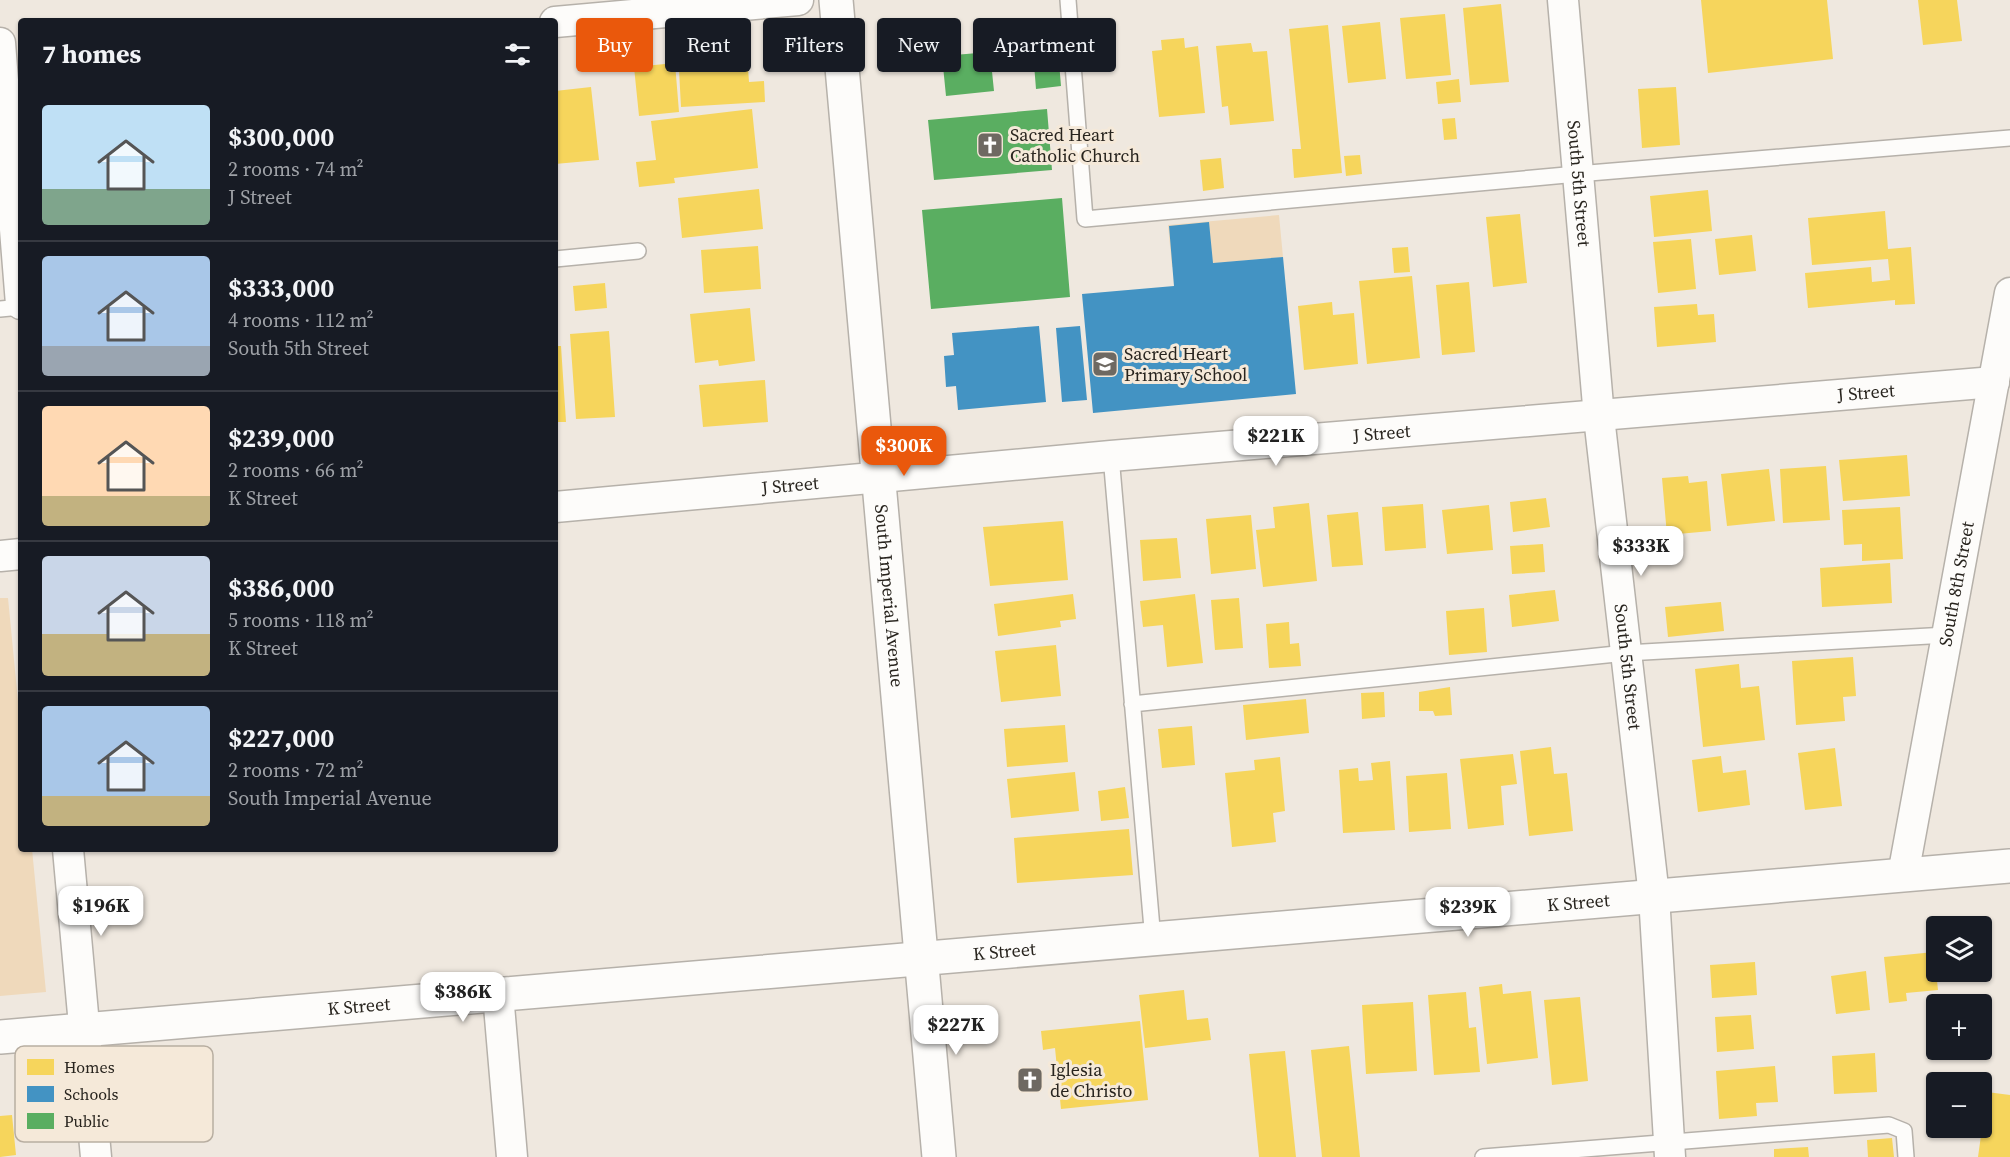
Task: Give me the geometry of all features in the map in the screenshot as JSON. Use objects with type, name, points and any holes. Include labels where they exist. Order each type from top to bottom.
[{"type":"street","points":[[558,22],[798,0]]},
{"type":"street","name":"South Imperial Avenue","points":[[836,0],[939,1157]]},
{"type":"street","name":"South 5th Street","points":[[1563,0],[1599,417],[1654,896],[1670,1150]]},
{"type":"street","points":[[6,64],[18,257]]},
{"type":"street","name":"South 8th Street","points":[[1903,875],[2010,293]]},
{"type":"street","name":"J Street","points":[[558,507],[1111,456],[1599,417],[1994,382]]},
{"type":"street","points":[[0,556],[18,554]]},
{"type":"street","points":[[68,852],[86,1046]]},
{"type":"street","name":"K Street","points":[[0,1037],[2010,866]]},
{"type":"street","points":[[498,994],[512,1157]]},
{"type":"street","points":[[95,1142],[96,1157]]},
{"type":"lane","points":[[1068,0],[1085,219],[1577,174],[2010,138]]},
{"type":"lane","points":[[558,259],[638,251]]},
{"type":"lane","points":[[0,309],[18,306]]},
{"type":"lane","points":[[1111,456],[1153,940]]},
{"type":"lane","points":[[1132,704],[1626,653],[1947,635]]},
{"type":"lane","points":[[1483,1157],[1670,1150],[1889,1125],[1904,1131],[1906,1157]]},
{"type":"shaded area","points":[[1279,215],[1283,257],[1172,267],[1168,225]]},
{"type":"shaded area","points":[[0,598],[8,598],[18,701],[18,852],[32,852],[46,992],[0,996]]},
{"type":"building: Homes","points":[[1701,0],[1827,0],[1833,59],[1708,73]]},
{"type":"building: Homes","points":[[1918,0],[1957,0],[1962,41],[1923,45]]},
{"type":"building: Homes","points":[[1501,4],[1509,82],[1470,85],[1463,8]]},
{"type":"building: Homes","points":[[1445,14],[1451,75],[1406,79],[1400,18]]},
{"type":"building: Homes","points":[[1380,22],[1386,79],[1348,83],[1342,26]]},
{"type":"building: Homes","points":[[1328,25],[1342,173],[1294,178],[1292,149],[1301,149],[1289,29]]},
{"type":"building: Homes","points":[[1184,38],[1185,48],[1198,46],[1205,113],[1159,117],[1152,51],[1162,50],[1161,40]]},
{"type":"building: Homes","points":[[1251,43],[1253,52],[1267,51],[1274,121],[1230,125],[1228,106],[1222,107],[1216,46]]},
{"type":"building: Homes","points":[[665,64],[665,72],[676,72],[679,112],[639,116],[635,72],[653,72],[653,65]]},
{"type":"building: Homes","points":[[679,72],[748,72],[749,82],[764,81],[765,102],[681,107]]},
{"type":"building: Homes","points":[[1459,79],[1461,102],[1438,104],[1436,82]]},
{"type":"building: Homes","points":[[591,87],[599,160],[558,164],[558,91]]},
{"type":"building: Homes","points":[[1676,87],[1680,145],[1642,148],[1638,89]]},
{"type":"building: Homes","points":[[752,109],[758,168],[674,178],[675,183],[639,187],[636,162],[656,160],[651,121]]},
{"type":"building: Homes","points":[[1455,118],[1457,139],[1444,140],[1442,119]]},
{"type":"building: Homes","points":[[1360,155],[1362,174],[1346,176],[1344,156]]},
{"type":"building: Homes","points":[[1221,158],[1224,188],[1203,191],[1200,160]]},
{"type":"building: Homes","points":[[759,189],[763,229],[682,238],[678,198]]},
{"type":"building: Homes","points":[[1708,190],[1712,231],[1654,237],[1650,196]]},
{"type":"building: Homes","points":[[1885,211],[1888,249],[1911,247],[1915,304],[1895,305],[1895,300],[1808,308],[1805,273],[1871,267],[1872,282],[1890,280],[1888,259],[1812,265],[1808,218]]},
{"type":"building: Homes","points":[[1520,214],[1527,283],[1493,287],[1486,217]]},
{"type":"building: Homes","points":[[1752,235],[1756,271],[1719,275],[1715,239]]},
{"type":"building: Homes","points":[[1691,239],[1696,289],[1658,293],[1653,242]]},
{"type":"building: Homes","points":[[758,246],[761,289],[704,293],[701,250]]},
{"type":"building: Homes","points":[[1408,247],[1410,272],[1394,273],[1392,248]]},
{"type":"building: Homes","points":[[1412,276],[1420,358],[1367,364],[1359,281]]},
{"type":"building: Homes","points":[[1469,282],[1475,352],[1442,355],[1436,285]]},
{"type":"building: Homes","points":[[605,283],[607,308],[575,311],[573,286]]},
{"type":"building: Homes","points":[[1332,302],[1333,315],[1354,313],[1358,364],[1304,370],[1298,306]]},
{"type":"building: Homes","points":[[1697,304],[1698,315],[1714,314],[1716,342],[1657,347],[1654,307]]},
{"type":"building: Homes","points":[[750,308],[755,361],[719,366],[718,360],[695,363],[690,314]]},
{"type":"building: Homes","points":[[609,331],[615,417],[576,419],[570,334]]},
{"type":"building: Homes","points":[[558,346],[561,346],[566,422],[558,422]]},
{"type":"building: Homes","points":[[765,380],[768,422],[703,427],[699,385]]},
{"type":"building: Homes","points":[[1907,455],[1910,496],[1843,501],[1839,460]]},
{"type":"building: Homes","points":[[1826,466],[1830,520],[1783,523],[1780,469]]},
{"type":"building: Homes","points":[[1769,469],[1775,521],[1727,526],[1721,474]]},
{"type":"building: Homes","points":[[1688,476],[1689,483],[1707,481],[1711,531],[1667,535],[1662,478]]},
{"type":"building: Homes","points":[[1546,498],[1550,527],[1513,532],[1510,502]]},
{"type":"building: Homes","points":[[1309,503],[1317,581],[1263,587],[1256,530],[1275,528],[1273,507]]},
{"type":"building: Homes","points":[[1423,504],[1426,548],[1385,551],[1382,507]]},
{"type":"building: Homes","points":[[1489,505],[1493,550],[1447,554],[1442,510]]},
{"type":"building: Homes","points":[[1900,507],[1903,559],[1862,561],[1862,544],[1844,545],[1842,510]]},
{"type":"building: Homes","points":[[1358,512],[1363,565],[1332,567],[1327,515]]},
{"type":"building: Homes","points":[[1251,515],[1256,569],[1211,574],[1206,519]]},
{"type":"building: Homes","points":[[1063,521],[1068,580],[990,586],[983,527]]},
{"type":"building: Homes","points":[[1177,538],[1181,578],[1143,581],[1140,540]]},
{"type":"building: Homes","points":[[1543,544],[1545,572],[1512,574],[1510,546]]},
{"type":"building: Homes","points":[[1890,563],[1892,603],[1822,607],[1820,568]]},
{"type":"building: Homes","points":[[1555,590],[1559,621],[1512,627],[1509,595]]},
{"type":"building: Homes","points":[[1073,594],[1076,619],[1060,621],[1061,627],[998,636],[994,604]]},
{"type":"building: Homes","points":[[1195,594],[1203,663],[1167,667],[1163,625],[1143,627],[1140,601]]},
{"type":"building: Homes","points":[[1239,598],[1243,648],[1215,650],[1211,600]]},
{"type":"building: Homes","points":[[1721,602],[1724,631],[1668,637],[1665,607]]},
{"type":"building: Homes","points":[[1484,608],[1487,652],[1449,655],[1446,611]]},
{"type":"building: Homes","points":[[1289,622],[1290,644],[1299,643],[1301,666],[1269,668],[1266,624]]},
{"type":"building: Homes","points":[[1056,645],[1061,696],[1001,702],[995,651]]},
{"type":"building: Homes","points":[[1853,657],[1856,696],[1843,697],[1845,721],[1796,725],[1792,661]]},
{"type":"building: Homes","points":[[1739,664],[1741,688],[1759,686],[1765,740],[1703,747],[1695,669]]},
{"type":"building: Homes","points":[[1450,687],[1452,715],[1435,716],[1433,711],[1419,711],[1419,692]]},
{"type":"building: Homes","points":[[1384,692],[1385,717],[1362,719],[1361,693]]},
{"type":"building: Homes","points":[[1306,699],[1309,733],[1246,740],[1243,705]]},
{"type":"building: Homes","points":[[1065,725],[1068,762],[1007,767],[1004,729]]},
{"type":"building: Homes","points":[[1192,726],[1195,765],[1162,768],[1158,729]]},
{"type":"building: Homes","points":[[1551,747],[1554,774],[1567,773],[1573,831],[1529,836],[1520,751]]},
{"type":"building: Homes","points":[[1835,748],[1842,806],[1805,810],[1798,753]]},
{"type":"building: Homes","points":[[1513,754],[1517,784],[1501,786],[1504,825],[1468,829],[1460,759]]},
{"type":"building: Homes","points":[[1721,756],[1723,773],[1746,770],[1750,805],[1698,812],[1692,760]]},
{"type":"building: Homes","points":[[1280,757],[1285,811],[1273,813],[1276,842],[1232,847],[1225,773],[1255,770],[1254,760]]},
{"type":"building: Homes","points":[[1390,761],[1395,830],[1343,833],[1339,770],[1358,768],[1359,781],[1373,780],[1371,763]]},
{"type":"building: Homes","points":[[1075,772],[1079,811],[1011,818],[1007,779]]},
{"type":"building: Homes","points":[[1447,773],[1451,829],[1409,832],[1406,776]]},
{"type":"building: Homes","points":[[1125,787],[1129,818],[1101,821],[1098,791]]},
{"type":"building: Homes","points":[[1129,829],[1133,875],[1017,883],[1014,838]]},
{"type":"building: Homes","points":[[1926,953],[1926,982],[1937,982],[1938,990],[1906,993],[1907,1001],[1889,1003],[1884,957]]},
{"type":"building: Homes","points":[[1755,962],[1757,995],[1712,998],[1710,965]]},
{"type":"building: Homes","points":[[1866,971],[1870,1010],[1836,1014],[1831,976]]},
{"type":"building: Homes","points":[[1502,984],[1503,994],[1531,991],[1538,1058],[1487,1064],[1479,987]]},
{"type":"building: Homes","points":[[1184,990],[1187,1020],[1208,1018],[1211,1040],[1145,1048],[1139,995]]},
{"type":"building: Homes","points":[[1466,992],[1469,1028],[1476,1027],[1480,1072],[1434,1075],[1428,995]]},
{"type":"building: Homes","points":[[1580,997],[1588,1081],[1552,1085],[1544,1000]]},
{"type":"building: Homes","points":[[1413,1002],[1417,1071],[1366,1074],[1362,1005]]},
{"type":"building: Homes","points":[[1751,1015],[1754,1049],[1717,1052],[1715,1017]]},
{"type":"building: Homes","points":[[1140,1021],[1148,1100],[1061,1109],[1055,1048],[1043,1050],[1041,1031]]},
{"type":"building: Homes","points":[[1349,1046],[1360,1157],[1322,1157],[1311,1050]]},
{"type":"building: Homes","points":[[1285,1051],[1296,1157],[1259,1157],[1249,1054]]},
{"type":"building: Homes","points":[[1875,1053],[1877,1092],[1834,1094],[1832,1056]]},
{"type":"building: Homes","points":[[1775,1066],[1778,1102],[1756,1103],[1757,1116],[1719,1119],[1716,1071]]},
{"type":"building: Homes","points":[[1992,1093],[2010,1095],[2010,1157],[1978,1157],[1981,1138],[1992,1138]]},
{"type":"building: Homes","points":[[12,1115],[16,1155],[0,1157],[0,1116]]},
{"type":"building: Homes","points":[[1892,1138],[1894,1157],[1868,1157],[1867,1140]]},
{"type":"building: Homes","points":[[1808,1147],[1809,1157],[1774,1157],[1774,1149]]},
{"type":"building: Schools","points":[[1209,222],[1213,263],[1283,257],[1296,394],[1093,413],[1082,294],[1174,286],[1169,226]]},
{"type":"building: Schools","points":[[1039,326],[1046,402],[958,410],[956,386],[946,387],[944,356],[954,355],[952,333]]},
{"type":"building: Schools","points":[[1080,326],[1087,400],[1062,402],[1056,328]]},
{"type":"building: Public","points":[[973,53],[973,72],[992,72],[994,91],[946,96],[944,72],[961,72],[961,54]]},
{"type":"building: Public","points":[[1035,72],[1060,72],[1061,86],[1036,89]]},
{"type":"building: Public","name":"Sacred Heart Catholic Church","points":[[1047,109],[1052,170],[934,180],[928,120]]},
{"type":"building: Public","points":[[1062,198],[1070,297],[931,309],[922,210]]},
{"type":"place","name":"Sacred Heart Catholic Church","points":[[990,145]]},
{"type":"place","name":"Sacred Heart Primary School","points":[[1105,364]]},
{"type":"place","name":"Iglesia de Christo","points":[[1030,1080]]}]
